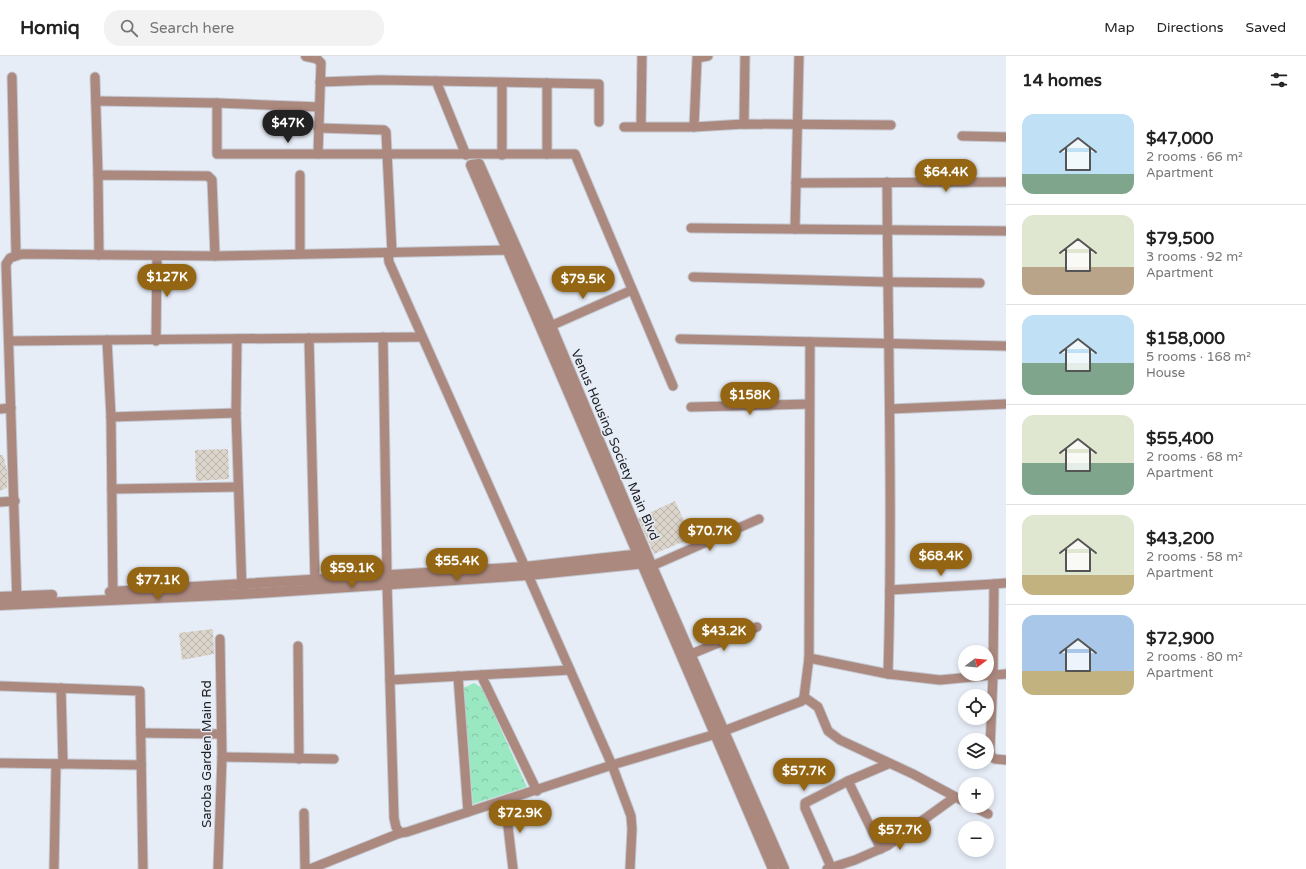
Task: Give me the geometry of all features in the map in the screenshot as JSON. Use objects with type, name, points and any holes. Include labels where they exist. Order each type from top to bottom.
[{"type":"street","points":[[306,56],[316,57],[321,63],[318,154]]},
{"type":"street","points":[[641,126],[642,56]]},
{"type":"street","points":[[694,127],[697,58],[708,56]]},
{"type":"street","points":[[744,124],[745,56]]},
{"type":"street","points":[[795,229],[799,56]]},
{"type":"street","points":[[12,77],[13,257],[6,264],[15,501],[16,600]]},
{"type":"street","points":[[95,77],[99,255]]},
{"type":"street","points":[[320,82],[378,80],[599,84],[599,122]]},
{"type":"street","points":[[436,81],[466,155]]},
{"type":"street","points":[[502,82],[502,155]]},
{"type":"street","points":[[547,83],[547,154]]},
{"type":"street","points":[[96,101],[217,103],[319,107]]},
{"type":"street","points":[[217,103],[217,154],[575,154],[673,386]]},
{"type":"street","points":[[624,127],[694,127],[744,124],[891,125]]},
{"type":"street","points":[[318,128],[384,130],[386,132],[388,154],[389,262],[612,765],[631,816],[632,829],[630,869]]},
{"type":"street","points":[[962,136],[1006,138]]},
{"type":"street","name":"Venus Housing Society Main Blvd","points":[[475,165],[547,328],[686,656],[784,869]]},
{"type":"street","points":[[98,174],[208,176],[212,180],[215,256]]},
{"type":"street","points":[[300,175],[300,253]]},
{"type":"street","points":[[887,182],[887,282],[890,409],[890,590],[888,674]]},
{"type":"street","points":[[796,183],[1006,182]]},
{"type":"street","points":[[691,228],[1006,231]]},
{"type":"street","points":[[0,258],[99,255],[215,256],[300,253],[390,253],[513,250]]},
{"type":"street","points":[[156,341],[157,256]]},
{"type":"street","points":[[693,277],[980,283]]},
{"type":"street","points":[[547,328],[632,290]]},
{"type":"street","points":[[383,337],[387,579],[394,818],[396,827],[400,833]]},
{"type":"street","points":[[9,341],[156,341],[422,337]]},
{"type":"street","points":[[309,338],[315,584]]},
{"type":"street","points":[[237,339],[236,414],[241,590]]},
{"type":"street","points":[[680,339],[1006,346]]},
{"type":"street","points":[[107,340],[111,417],[113,596]]},
{"type":"street","points":[[310,869],[400,833],[720,732],[802,701],[804,697],[809,658],[810,342]]},
{"type":"street","points":[[690,407],[810,404]]},
{"type":"street","points":[[890,409],[1006,404]]},
{"type":"street","points":[[0,409],[11,408]]},
{"type":"street","points":[[111,417],[236,414]]},
{"type":"street","points":[[112,489],[238,487]]},
{"type":"street","points":[[0,502],[15,501]]},
{"type":"street","points":[[0,597],[16,600],[241,590],[387,579],[526,571],[645,560],[759,519]]},
{"type":"street","points":[[890,590],[1006,582]]},
{"type":"street","points":[[993,645],[994,584]]},
{"type":"street","points":[[0,605],[16,600]]},
{"type":"street","points":[[686,656],[756,627]]},
{"type":"street","name":"Saroba Garden Main Rd","points":[[218,869],[222,757],[220,639]]},
{"type":"street","points":[[298,646],[299,759]]},
{"type":"street","points":[[809,658],[888,674],[940,680],[958,678]]},
{"type":"street","points":[[390,680],[570,670]]},
{"type":"street","points":[[994,675],[1006,674]]},
{"type":"street","points":[[481,675],[537,791]]},
{"type":"street","points":[[458,676],[468,812]]},
{"type":"street","points":[[993,681],[991,756],[995,759],[1006,760]]},
{"type":"street","points":[[0,686],[140,691],[143,869]]},
{"type":"street","points":[[54,869],[61,688]]},
{"type":"street","points":[[804,697],[818,707],[828,731],[840,740],[888,764],[913,774],[958,798]]},
{"type":"street","name":"Venus Housing Society Main Blvd","points":[[720,732],[773,869]]},
{"type":"street","points":[[141,734],[221,734]]},
{"type":"street","points":[[222,757],[334,759]]},
{"type":"street","points":[[0,763],[141,765]]},
{"type":"street","points":[[888,764],[848,781],[806,803],[805,808],[828,868],[881,849],[913,829],[955,797]]},
{"type":"street","points":[[848,781],[881,849]]},
{"type":"street","points":[[505,801],[513,869]]},
{"type":"street","points":[[304,813],[305,869]]},
{"type":"green space","points":[[474,683],[482,688],[527,787],[473,804],[463,688]]},
{"type":"building","points":[[228,449],[229,479],[196,481],[195,450]]},
{"type":"building","points":[[0,455],[3,455],[7,470],[7,488],[0,491]]},
{"type":"building","points":[[675,501],[692,538],[654,554],[638,518]]},
{"type":"building","points":[[213,629],[214,654],[182,660],[179,633]]}]
